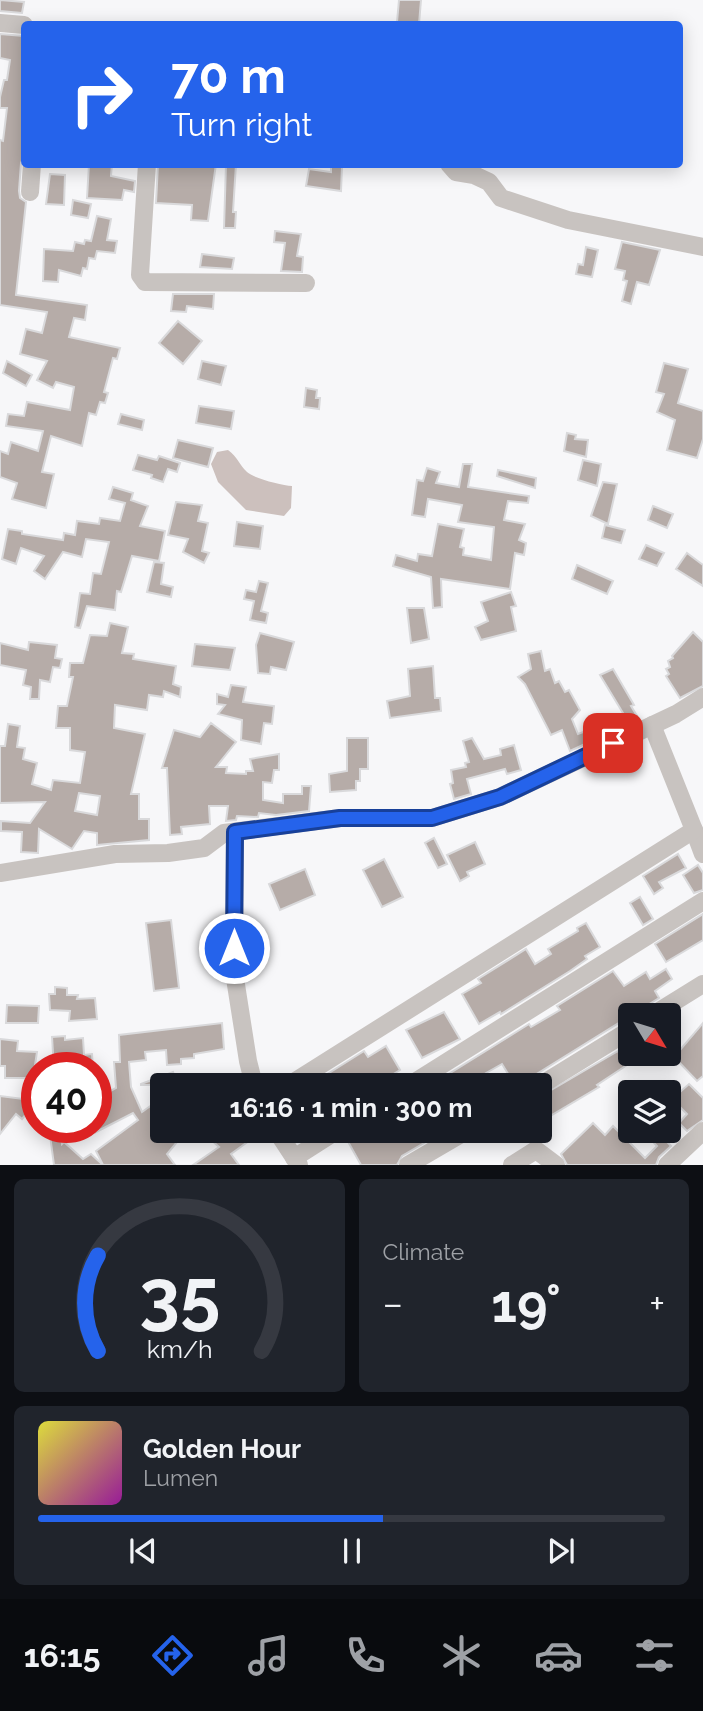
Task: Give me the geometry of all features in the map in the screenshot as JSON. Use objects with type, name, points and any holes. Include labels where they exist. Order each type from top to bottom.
[{"type":"street","points":[[0,23],[21,25]]},
{"type":"street","points":[[30,192],[32,168]]},
{"type":"street","points":[[147,168],[140,275],[145,282],[306,283]]},
{"type":"street","points":[[452,168],[456,172],[474,174],[489,182],[501,198],[568,220],[703,247]]},
{"type":"street","points":[[0,873],[115,854],[168,853],[204,848],[224,833],[340,818],[432,818],[500,797],[652,725],[703,697]]},
{"type":"street","points":[[652,725],[703,854]]},
{"type":"street","points":[[308,1073],[694,830]]},
{"type":"street","points":[[235,832],[234,972],[251,1073]]},
{"type":"street","points":[[429,1073],[703,901]]},
{"type":"street","points":[[672,1003],[703,984]]},
{"type":"street","points":[[552,1078],[618,1037]]},
{"type":"street","points":[[667,1165],[703,1131]]},
{"type":"street","points":[[285,1143],[297,1162],[321,1143]]},
{"type":"street","points":[[408,1165],[446,1143]]},
{"type":"street","points":[[512,1165],[536,1150],[556,1165]]},
{"type":"shaded area","points":[[228,450],[251,475],[292,486],[291,508],[284,516],[246,510],[218,482],[211,464],[217,452]]},
{"type":"building","points":[[0,0],[24,2],[22,13],[0,11]]},
{"type":"building","points":[[399,0],[421,0],[419,21],[397,21]]},
{"type":"building","points":[[0,34],[21,36],[19,191],[20,198],[26,202],[16,295],[87,305],[85,320],[74,318],[69,337],[120,348],[117,359],[113,358],[104,392],[108,393],[105,403],[100,402],[96,415],[89,413],[82,446],[51,436],[42,472],[54,474],[46,508],[12,499],[17,483],[0,477],[0,451],[8,454],[11,442],[38,451],[43,431],[6,426],[8,414],[24,416],[27,402],[70,410],[74,387],[56,382],[53,388],[37,380],[47,361],[20,354],[26,329],[42,333],[47,312],[0,305],[0,140],[3,141],[7,108],[0,108],[0,97],[4,80],[7,80],[10,60],[0,58]]},
{"type":"building","points":[[89,168],[112,168],[111,176],[135,181],[134,192],[124,190],[122,200],[87,198]]},
{"type":"building","points":[[158,168],[215,168],[208,221],[191,220],[192,205],[156,203]]},
{"type":"building","points":[[226,168],[236,168],[233,212],[236,212],[235,228],[224,228]]},
{"type":"building","points":[[331,168],[342,168],[341,191],[306,186],[309,169],[331,172]]},
{"type":"building","points":[[50,174],[65,175],[64,205],[46,204]]},
{"type":"building","points":[[73,200],[91,204],[88,218],[71,215]]},
{"type":"building","points":[[97,216],[111,219],[107,240],[117,241],[115,253],[97,251],[95,259],[89,258],[87,269],[83,268],[81,276],[59,270],[58,282],[43,281],[44,249],[73,251],[75,242],[84,244],[85,240],[91,241]]},
{"type":"building","points":[[275,231],[301,234],[297,256],[303,257],[302,272],[281,271],[285,243],[274,242]]},
{"type":"building","points":[[622,242],[660,250],[649,285],[637,282],[631,304],[622,301],[627,281],[623,280],[625,271],[615,269]]},
{"type":"building","points":[[586,247],[598,250],[592,277],[576,274],[578,264],[583,265]]},
{"type":"building","points":[[202,254],[234,258],[232,269],[200,267]]},
{"type":"building","points":[[173,294],[214,294],[213,309],[187,306],[186,312],[171,311]]},
{"type":"building","points":[[178,321],[202,341],[183,364],[159,343]]},
{"type":"building","points":[[7,361],[32,375],[26,386],[3,373]]},
{"type":"building","points":[[202,361],[226,366],[221,385],[198,379]]},
{"type":"building","points":[[664,363],[688,369],[678,403],[703,411],[703,439],[697,458],[667,450],[675,420],[657,412],[664,394],[656,392]]},
{"type":"building","points":[[306,388],[317,390],[316,398],[320,398],[319,409],[304,407]]},
{"type":"building","points":[[199,406],[234,411],[231,429],[196,423]]},
{"type":"building","points":[[121,414],[144,420],[142,430],[118,424]]},
{"type":"building","points":[[567,433],[576,435],[575,439],[588,440],[586,457],[564,451]]},
{"type":"building","points":[[178,440],[213,448],[208,467],[173,458]]},
{"type":"building","points":[[138,455],[157,460],[159,456],[180,463],[177,472],[168,469],[163,482],[151,478],[152,475],[133,470]]},
{"type":"building","points":[[583,460],[601,464],[597,486],[578,480]]},
{"type":"building","points":[[463,464],[472,464],[468,487],[529,496],[528,503],[508,501],[504,520],[525,524],[519,540],[526,543],[524,555],[515,553],[510,589],[441,579],[442,607],[433,608],[431,577],[393,566],[396,555],[417,561],[418,554],[432,556],[438,524],[464,529],[460,547],[464,548],[463,555],[491,560],[494,527],[458,522],[462,505],[428,499],[425,517],[412,515],[417,480],[423,481],[427,468],[440,472],[436,483],[459,487]]},
{"type":"building","points":[[498,470],[536,478],[535,488],[497,476]]},
{"type":"building","points":[[603,482],[617,484],[608,524],[591,516]]},
{"type":"building","points":[[113,487],[133,493],[131,500],[148,506],[140,526],[165,531],[159,561],[132,556],[121,592],[117,591],[115,610],[87,606],[80,628],[75,627],[80,593],[90,594],[93,573],[101,574],[109,542],[86,539],[82,557],[63,552],[45,579],[34,571],[44,556],[21,548],[16,564],[2,559],[8,529],[22,531],[22,534],[63,540],[64,533],[75,535],[77,521],[99,524],[100,518],[120,521],[125,503],[109,499]]},
{"type":"building","points":[[176,502],[202,505],[198,521],[208,523],[202,551],[209,553],[204,563],[183,552],[188,539],[168,535]]},
{"type":"building","points":[[653,506],[673,514],[667,528],[648,520]]},
{"type":"building","points":[[237,522],[263,526],[260,549],[234,546]]},
{"type":"building","points":[[605,525],[625,530],[621,543],[602,538]]},
{"type":"building","points":[[646,545],[664,553],[657,566],[639,559]]},
{"type":"building","points":[[687,553],[703,565],[703,586],[676,569]]},
{"type":"building","points":[[154,562],[164,563],[161,584],[173,587],[171,597],[147,592]]},
{"type":"building","points":[[577,565],[613,581],[607,594],[572,579]]},
{"type":"building","points":[[259,581],[268,583],[261,611],[268,613],[266,623],[250,620],[254,601],[244,599],[246,590],[256,592]]},
{"type":"building","points":[[511,592],[516,606],[511,607],[516,631],[481,640],[475,627],[488,621],[481,602]]},
{"type":"building","points":[[407,608],[424,608],[429,639],[411,643]]},
{"type":"building","points":[[110,623],[128,627],[122,653],[134,654],[133,659],[176,666],[173,684],[181,687],[180,697],[164,691],[163,697],[149,695],[147,710],[115,705],[114,728],[145,734],[131,794],[139,794],[139,819],[149,819],[149,840],[97,845],[97,833],[84,831],[72,849],[39,829],[38,853],[21,852],[22,832],[1,831],[1,821],[30,823],[45,802],[0,803],[0,746],[5,746],[8,724],[20,726],[17,747],[25,748],[23,759],[37,763],[32,784],[51,790],[53,780],[80,783],[85,752],[70,750],[70,728],[56,728],[58,706],[67,706],[73,677],[69,677],[70,663],[83,663],[90,635],[107,636]],"holes":[[[79,793],[100,796],[97,815],[75,811]]]},
{"type":"building","points":[[693,632],[703,642],[703,686],[680,698],[666,676],[669,674],[666,669],[670,667],[668,661]]},
{"type":"building","points":[[260,633],[294,642],[286,670],[271,667],[270,674],[258,673],[256,645]]},
{"type":"building","points":[[29,642],[57,645],[55,658],[62,659],[60,668],[53,667],[50,682],[40,680],[39,699],[30,699],[31,687],[23,685],[26,670],[0,665],[0,643],[28,650]]},
{"type":"building","points":[[195,644],[235,648],[230,670],[192,666]]},
{"type":"building","points":[[541,651],[545,671],[550,669],[555,683],[559,681],[565,692],[569,690],[580,710],[572,719],[578,734],[594,728],[598,738],[570,751],[562,730],[551,735],[525,684],[518,677],[531,669],[528,654]]},
{"type":"building","points":[[433,666],[435,698],[440,698],[441,711],[390,718],[387,701],[410,696],[408,669]]},
{"type":"building","points":[[613,669],[639,719],[629,723],[600,675]]},
{"type":"building","points":[[231,685],[246,687],[243,702],[274,706],[272,724],[264,723],[261,744],[241,740],[242,720],[218,714],[225,705],[217,704],[217,694],[228,697]]},
{"type":"building","points":[[211,723],[236,742],[216,767],[227,767],[226,773],[246,774],[246,771],[253,771],[250,759],[279,754],[279,770],[274,770],[272,783],[263,782],[263,800],[283,803],[283,794],[302,794],[302,786],[311,786],[309,811],[276,815],[259,813],[258,817],[237,816],[236,820],[226,821],[228,806],[209,806],[210,824],[181,827],[182,834],[170,835],[167,768],[162,768],[174,730],[200,737]]},
{"type":"building","points":[[347,738],[368,738],[368,769],[360,769],[360,781],[356,781],[356,790],[330,792],[329,774],[347,771]]},
{"type":"building","points":[[472,738],[484,759],[501,755],[500,749],[514,745],[521,770],[507,774],[505,769],[467,779],[471,794],[454,799],[450,784],[453,783],[451,770],[466,767],[465,763],[469,762],[463,741]]},
{"type":"building","points":[[434,838],[447,864],[438,868],[425,843]]},
{"type":"building","points":[[475,842],[485,864],[467,872],[469,876],[460,881],[447,855]]},
{"type":"building","points":[[678,854],[686,868],[659,882],[663,888],[654,894],[643,876]]},
{"type":"building","points":[[384,859],[403,897],[382,907],[363,870]]},
{"type":"building","points":[[698,865],[703,873],[703,890],[694,893],[683,875]]},
{"type":"building","points":[[305,869],[315,895],[280,910],[269,884]]},
{"type":"building","points":[[640,897],[653,919],[643,925],[630,903]]},
{"type":"building","points":[[703,914],[703,940],[666,962],[655,944]]},
{"type":"building","points":[[171,920],[179,988],[154,991],[146,923]]},
{"type":"building","points":[[586,923],[600,947],[585,956],[587,959],[570,971],[501,1014],[500,1012],[479,1024],[462,994],[481,983],[478,979],[526,949],[535,964],[551,954],[548,949]]},
{"type":"building","points":[[666,969],[672,979],[655,991],[659,998],[651,1003],[618,1003],[618,1023],[538,1073],[508,1073],[502,1064],[486,1073],[450,1073],[529,1024],[531,1027],[560,1010],[557,1006],[613,971],[624,986],[646,972],[650,979]]},
{"type":"building","points":[[55,987],[67,988],[67,995],[78,995],[77,999],[95,998],[97,1019],[69,1021],[70,1011],[50,1010],[49,994],[55,994]]},
{"type":"building","points":[[7,1005],[39,1006],[38,1023],[6,1023]]},
{"type":"building","points":[[444,1012],[460,1039],[422,1058],[406,1030]]},
{"type":"building","points":[[222,1023],[224,1049],[194,1054],[194,1058],[181,1059],[181,1064],[167,1065],[166,1050],[145,1052],[146,1060],[129,1062],[131,1087],[142,1112],[150,1106],[150,1143],[176,1143],[167,1154],[175,1165],[103,1165],[96,1151],[107,1143],[112,1143],[112,1139],[138,1120],[133,1113],[112,1124],[112,1090],[116,1088],[114,1062],[120,1062],[119,1035]]},
{"type":"building","points":[[703,1023],[703,1076],[697,1081],[681,1064],[681,1049]]},
{"type":"building","points":[[65,1036],[65,1040],[83,1038],[84,1052],[53,1052],[52,1037]]},
{"type":"building","points":[[0,1039],[18,1041],[17,1051],[37,1052],[21,1052],[21,1078],[5,1078],[5,1066],[0,1066]]},
{"type":"building","points":[[386,1046],[400,1070],[395,1073],[329,1073],[364,1051],[368,1057]]},
{"type":"building","points":[[618,1051],[618,1066],[626,1066],[597,1085],[599,1087],[552,1115],[552,1090]]},
{"type":"building","points":[[689,1084],[703,1098],[703,1120],[687,1131],[681,1125],[687,1114],[681,1108],[681,1091]]},
{"type":"building","points":[[0,1096],[21,1099],[21,1118],[16,1114],[0,1134]]},
{"type":"building","points":[[593,1123],[605,1135],[613,1126],[618,1131],[618,1143],[630,1143],[645,1158],[657,1146],[654,1143],[668,1143],[671,1146],[659,1157],[656,1165],[567,1165],[561,1154]]},
{"type":"building","points":[[51,1143],[65,1143],[83,1159],[91,1154],[103,1165],[54,1165]]},
{"type":"building","points":[[215,1143],[246,1143],[231,1154],[239,1165],[193,1165],[219,1147]]},
{"type":"building","points":[[349,1143],[424,1143],[402,1156],[397,1165],[361,1165]]},
{"type":"route","points":[[234,948],[235,832],[340,818],[432,818],[500,797],[613,743]]}]
